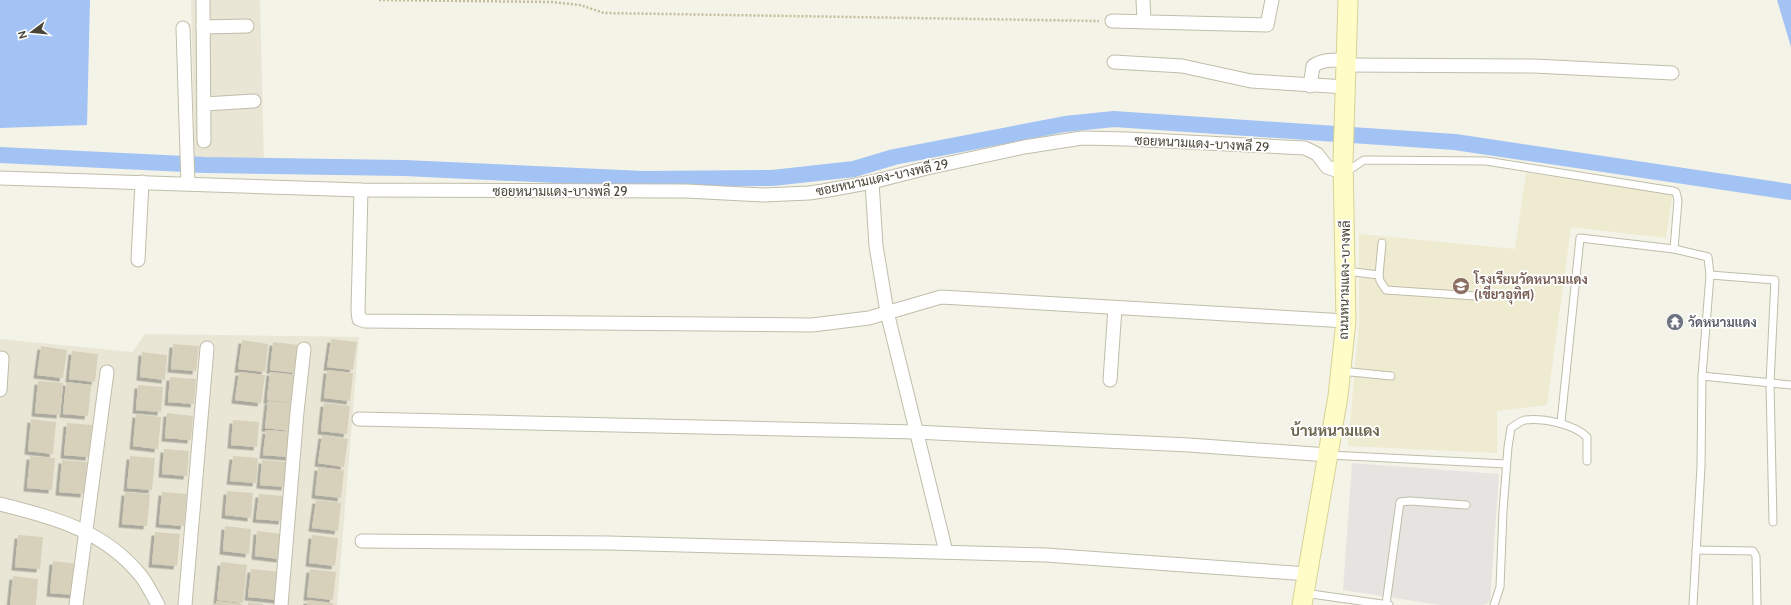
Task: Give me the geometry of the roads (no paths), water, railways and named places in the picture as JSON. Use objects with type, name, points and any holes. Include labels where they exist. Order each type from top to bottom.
[{"type":"main road","name":"ถนนหนามแดง-บางพลี","points":[[1303,599],[1341,371],[1346,321],[1344,167],[1348,0]]},
{"type":"street","points":[[203,0],[204,141]]},
{"type":"street","points":[[1143,0],[1144,22]]},
{"type":"street","points":[[1112,21],[1267,25],[1272,0]]},
{"type":"street","points":[[203,27],[247,26]]},
{"type":"street","points":[[183,28],[188,184]]},
{"type":"street","points":[[1310,86],[1313,66],[1322,61],[1534,66],[1672,73]]},
{"type":"street","points":[[1114,62],[1182,66],[1240,79],[1310,86],[1346,87]]},
{"type":"street","points":[[204,104],[254,101]]},
{"type":"street","name":"ซอยหนามแดง-บางพลี 29","points":[[0,178],[362,190],[678,191],[763,195],[809,193],[872,182],[927,168],[1024,147],[1082,138],[1305,148],[1317,154],[1327,167],[1344,167]]},
{"type":"street","points":[[138,260],[142,182]]},
{"type":"street","points":[[872,182],[876,246],[887,312],[915,432],[946,552]]},
{"type":"street","points":[[362,190],[358,311],[359,320],[365,321],[812,325],[869,318],[941,297],[1346,321]]},
{"type":"street","points":[[1110,380],[1115,308]]},
{"type":"street","points":[[185,605],[207,348]]},
{"type":"street","points":[[281,605],[297,412],[304,349]]},
{"type":"street","points":[[0,390],[2,358]]},
{"type":"street","points":[[76,605],[107,372]]},
{"type":"street","points":[[359,419],[915,432],[1189,445],[1328,455]]},
{"type":"street","points":[[0,504],[47,516],[86,531],[115,549],[141,576],[158,605]]},
{"type":"street","points":[[362,541],[609,543],[1046,555],[1308,574]]},
{"type":"lane","points":[[1344,167],[1364,160],[1486,161],[1673,191],[1676,192],[1678,200],[1674,249]]},
{"type":"lane","points":[[1561,422],[1580,238],[1674,249],[1708,257],[1710,275],[1702,376],[1701,467],[1693,605]]},
{"type":"lane","points":[[1382,243],[1379,274],[1380,281],[1386,290],[1475,296]]},
{"type":"lane","points":[[1346,271],[1379,274]]},
{"type":"lane","points":[[1710,275],[1774,280],[1770,383],[1773,522]]},
{"type":"lane","points":[[1341,371],[1391,376]]},
{"type":"lane","points":[[1702,376],[1791,386]]},
{"type":"lane","points":[[1494,605],[1500,587],[1506,464],[1511,428],[1524,420],[1561,422],[1581,431],[1587,437],[1587,461]]},
{"type":"lane","points":[[1328,455],[1506,464]]},
{"type":"lane","points":[[1303,599],[1388,605],[1400,502],[1410,501],[1466,505]]},
{"type":"lane","points":[[1696,550],[1753,551],[1756,556],[1757,605]]},
{"type":"water","points":[[0,0],[90,0],[87,125],[0,128]]},
{"type":"water","points":[[1777,0],[1791,0],[1791,47]]},
{"type":"waterway","points":[[0,155],[205,165],[404,168],[643,179],[772,178],[854,169],[894,157],[1065,124],[1114,119],[1455,142],[1791,192]]},
{"type":"place","name":"โรงเรียนวัดหนามแดง (เขียวอุทิศ)","points":[[1461,286]]},
{"type":"place","name":"วัดหนามแดง","points":[[1675,322]]},
{"type":"district","name":"บ้านหนามแดง","points":[[1335,431]]}]
